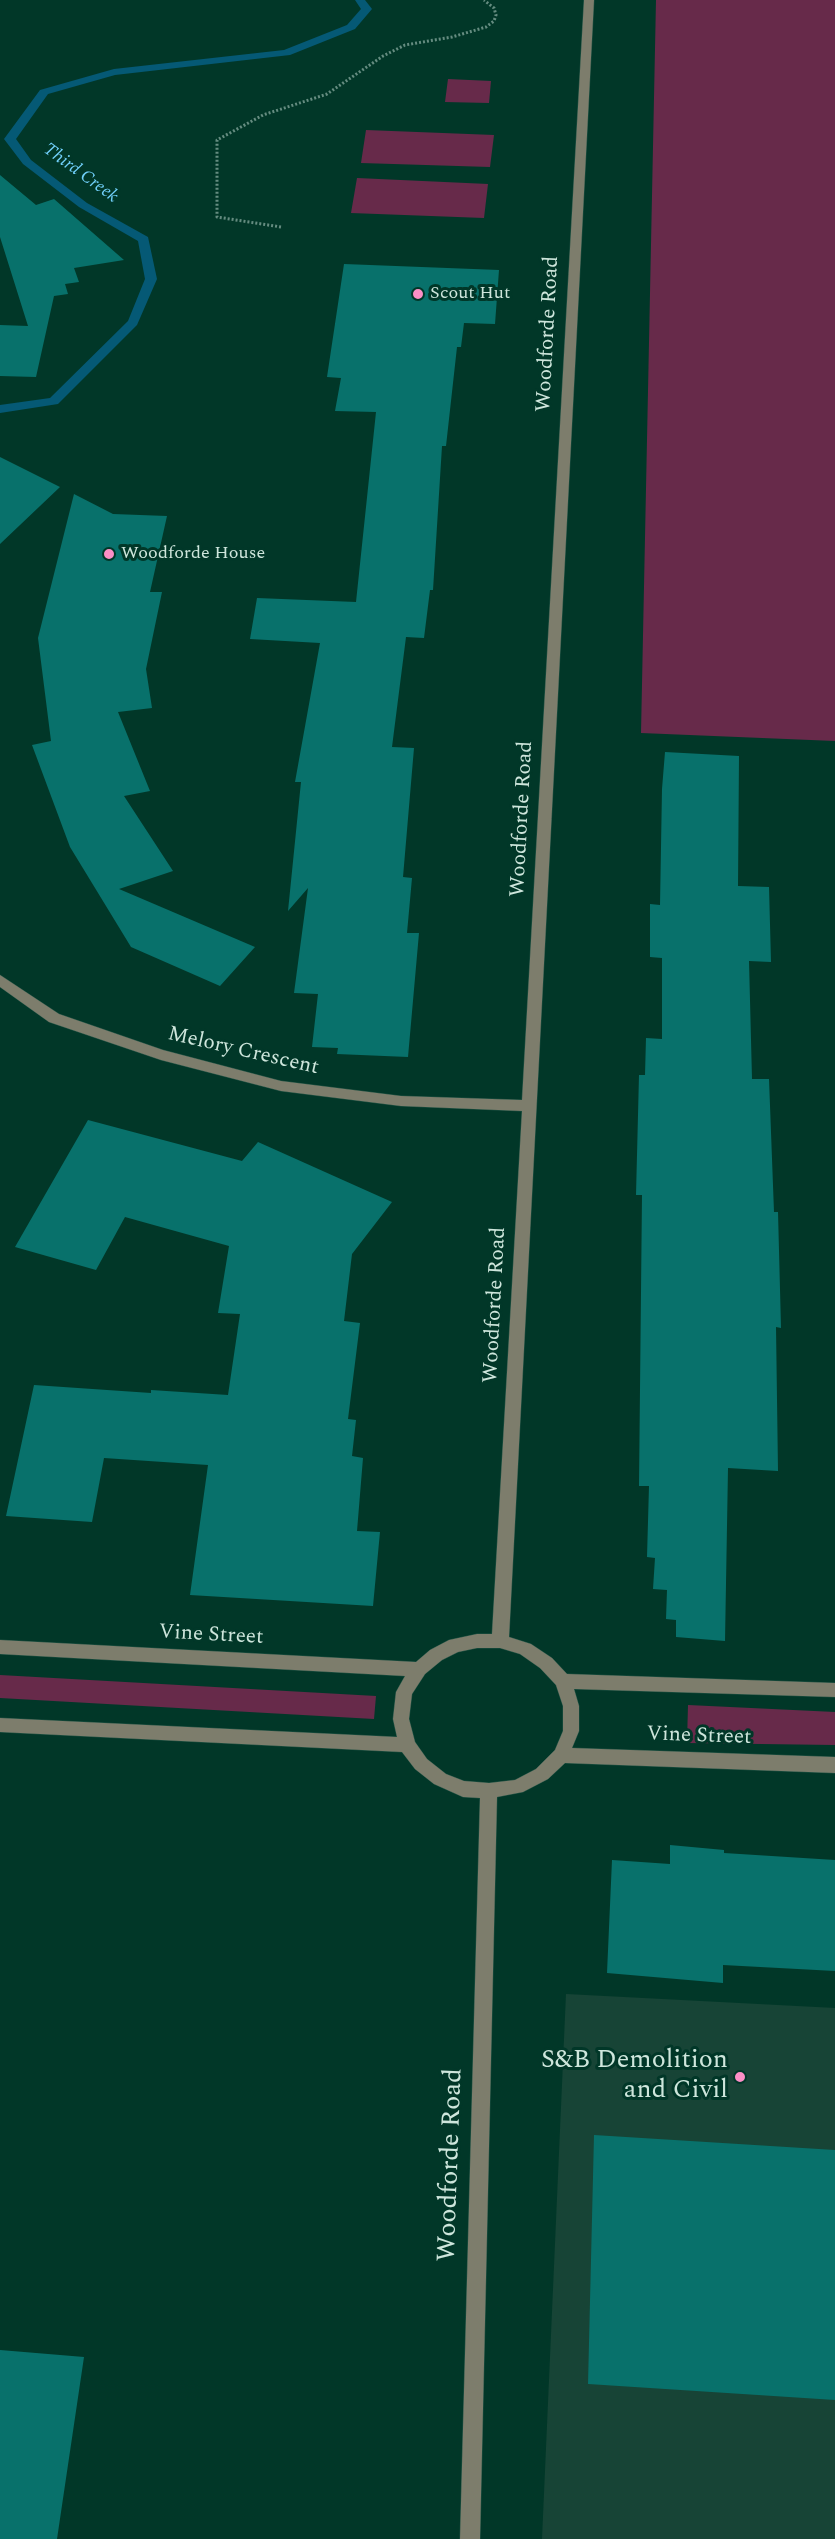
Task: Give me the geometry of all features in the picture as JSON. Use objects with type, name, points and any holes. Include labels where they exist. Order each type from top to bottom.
[{"type":"street","name":"Woodforde Road","points":[[500,1641],[589,0]]},
{"type":"street","name":"Melory Crescent","points":[[0,980],[54,1018],[161,1055],[280,1086],[401,1101],[530,1106]]},
{"type":"street","points":[[477,1641],[500,1641],[525,1649],[546,1663],[563,1682],[571,1706],[571,1731],[561,1755],[542,1774],[517,1787],[489,1791],[463,1789],[440,1779],[421,1764],[407,1745],[401,1719],[405,1692],[419,1669],[436,1655],[454,1646],[477,1641]]},
{"type":"street","name":"Vine Street","points":[[0,1647],[419,1669]]},
{"type":"street","points":[[563,1682],[835,1690]]},
{"type":"street","points":[[0,1725],[407,1745]]},
{"type":"street","name":"Vine Street","points":[[561,1755],[835,1765]]},
{"type":"street","name":"Woodforde Road","points":[[470,2539],[489,1791]]},
{"type":"path","points":[[281,227],[217,217],[217,140],[264,115],[327,94],[383,56],[405,45],[452,37],[486,27],[494,21],[496,15],[494,8],[484,0]]},
{"type":"shaded area","points":[[656,0],[835,0],[835,741],[641,733]]},
{"type":"shaded area","points":[[448,79],[491,81],[489,103],[445,102]]},
{"type":"shaded area","points":[[366,130],[494,135],[490,167],[361,163]]},
{"type":"shaded area","points":[[357,178],[488,184],[484,218],[351,213]]},
{"type":"shaded area","points":[[0,1675],[376,1696],[374,1719],[0,1698]]},
{"type":"shaded area","points":[[688,1705],[835,1712],[835,1745],[687,1743]]},
{"type":"shaded area","points":[[566,1994],[835,2008],[835,2539],[542,2539]]},
{"type":"building","points":[[0,175],[36,205],[54,199],[124,260],[74,268],[79,282],[65,284],[68,294],[54,296],[36,377],[0,376],[0,325],[28,326],[0,237]]},
{"type":"building","points":[[344,264],[499,270],[495,324],[464,323],[461,347],[457,347],[446,446],[442,446],[433,590],[430,590],[424,638],[406,637],[392,747],[414,748],[403,877],[412,878],[407,933],[419,933],[408,1057],[337,1054],[338,1048],[312,1047],[318,994],[294,993],[308,888],[288,911],[301,782],[295,782],[320,643],[250,639],[257,598],[356,602],[376,412],[335,411],[341,378],[327,377]]},
{"type":"building","points":[[0,457],[60,487],[0,544]]},
{"type":"building","points":[[74,494],[113,514],[167,516],[150,592],[162,592],[146,669],[152,708],[118,712],[150,791],[124,796],[173,871],[119,889],[255,947],[220,986],[131,947],[70,847],[32,745],[51,741],[38,638]]},
{"type":"building","points":[[665,752],[739,756],[738,886],[769,887],[771,962],[749,961],[752,1079],[769,1079],[774,1212],[778,1212],[781,1328],[776,1327],[778,1471],[728,1468],[725,1641],[676,1637],[676,1620],[666,1619],[667,1590],[653,1589],[655,1558],[647,1557],[649,1486],[639,1486],[642,1195],[636,1195],[639,1075],[645,1075],[646,1038],[662,1039],[662,958],[650,957],[650,904],[660,905]]},
{"type":"building","points":[[88,1120],[242,1161],[258,1142],[392,1202],[352,1254],[344,1321],[360,1323],[348,1419],[356,1420],[352,1456],[363,1458],[357,1531],[380,1532],[373,1606],[190,1595],[208,1465],[104,1458],[92,1522],[6,1516],[34,1385],[151,1393],[151,1390],[228,1395],[240,1314],[218,1313],[229,1246],[125,1217],[96,1270],[15,1247]]},
{"type":"building","points":[[670,1845],[724,1850],[724,1853],[835,1860],[835,1971],[723,1965],[723,1983],[607,1973],[612,1860],[670,1864]]},
{"type":"building","points":[[594,2135],[835,2150],[835,2400],[588,2384]]},
{"type":"building","points":[[0,2350],[84,2357],[57,2539],[0,2539]]},
{"type":"waterway","name":"Third Creek","points":[[0,409],[54,401],[133,322],[151,279],[144,239],[83,205],[27,162],[10,139],[44,92],[114,72],[286,53],[351,27],[367,9],[360,0]]},
{"type":"place","name":"Scout Hut","points":[[418,294]]},
{"type":"place","name":"Woodforde House","points":[[109,554]]},
{"type":"place","name":"S&B Demolition and Civil","points":[[740,2077]]}]
